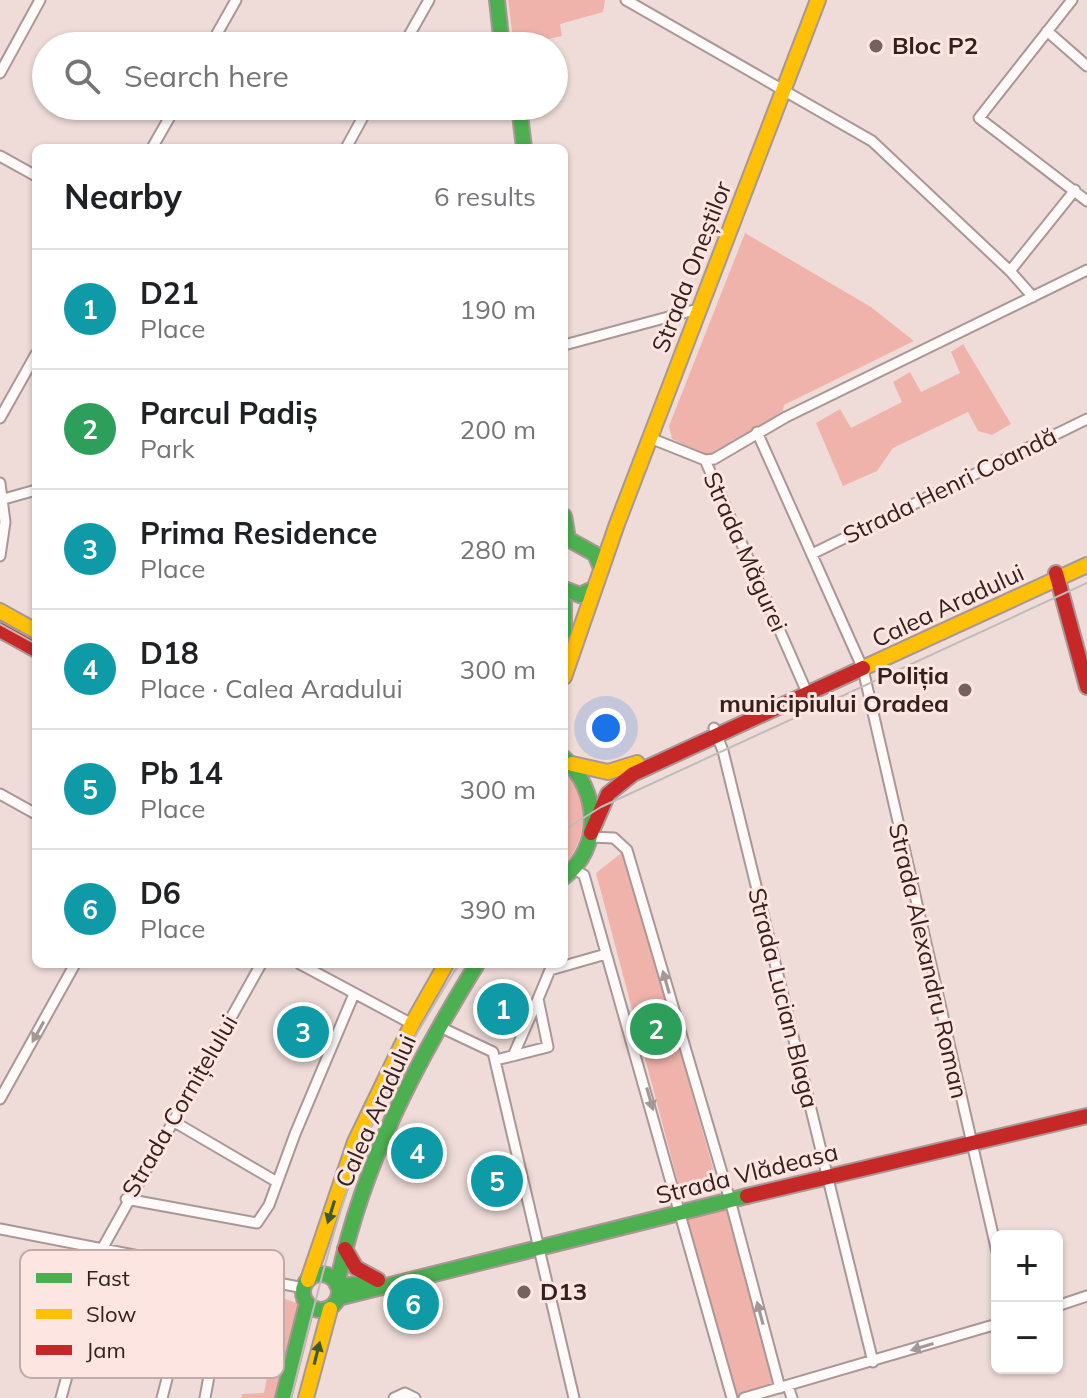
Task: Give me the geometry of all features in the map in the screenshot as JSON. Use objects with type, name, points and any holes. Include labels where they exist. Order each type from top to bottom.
[{"type":"main road","points":[[497,0],[500,32]]},
{"type":"main road","points":[[507,0],[510,32]]},
{"type":"main road","name":"Strada Oneștilor","points":[[570,635],[593,589],[596,555],[650,438],[818,0]]},
{"type":"main road","points":[[511,120],[514,144]]},
{"type":"main road","points":[[521,120],[524,144]]},
{"type":"main road","points":[[568,539],[596,555]]},
{"type":"main road","points":[[568,552],[596,555]]},
{"type":"main road","name":"Calea Aradului","points":[[1057,576],[1087,558]]},
{"type":"main road","name":"Calea Aradului","points":[[568,759],[601,772],[620,770],[716,732],[1087,565]]},
{"type":"main road","points":[[1057,576],[1087,687]]},
{"type":"main road","points":[[568,590],[580,595],[593,589]]},
{"type":"main road","points":[[0,611],[32,629]]},
{"type":"main road","points":[[0,630],[32,648]]},
{"type":"main road","name":"Calea Aradului","points":[[569,873],[585,856],[604,799],[617,785],[805,688],[862,666]]},
{"type":"main road","name":"Calea Aradului","points":[[568,761],[588,796],[590,835]]},
{"type":"main road","name":"Calea Aradului","points":[[283,1398],[306,1290],[346,1164],[412,1024],[444,968]]},
{"type":"main road","name":"Calea Aradului","points":[[306,1398],[336,1294],[345,1249],[383,1137],[438,1026],[474,968]]},
{"type":"main road","name":"Strada Vlădeasa","points":[[336,1294],[419,1278],[730,1200],[1087,1116]]},
{"type":"main road","points":[[345,1249],[356,1268],[382,1282]]},
{"type":"main road","points":[[325,1275],[336,1294],[318,1310],[306,1290],[325,1275]]},
{"type":"main road","name":"Strada Vlădeasa","points":[[336,1294],[382,1282],[419,1278]]},
{"type":"street","points":[[0,73],[40,0]]},
{"type":"street","points":[[218,32],[236,0]]},
{"type":"street","points":[[411,32],[429,0]]},
{"type":"street","points":[[626,0],[872,141],[1010,271],[1033,297]]},
{"type":"street","points":[[1072,0],[979,118],[1087,201]]},
{"type":"street","points":[[1047,31],[1087,66]]},
{"type":"street","points":[[154,144],[168,120]]},
{"type":"street","points":[[348,144],[361,120]]},
{"type":"street","points":[[0,156],[32,174]]},
{"type":"street","points":[[1010,271],[1075,190]]},
{"type":"street","points":[[650,438],[705,460],[714,459],[757,432],[1086,273]]},
{"type":"street","points":[[568,344],[698,309]]},
{"type":"street","points":[[0,418],[32,361]]},
{"type":"street","name":"Strada Henri Coandă","points":[[812,554],[1087,419]]},
{"type":"street","name":"Strada Alexandru Roman","points":[[757,432],[862,666],[992,1230]]},
{"type":"street","name":"Strada Măgurei","points":[[705,460],[805,688]]},
{"type":"street","points":[[0,483],[5,533],[0,556]]},
{"type":"street","points":[[4,499],[32,491]]},
{"type":"street","name":"Strada Lucian Blaga","points":[[716,732],[873,1362]]},
{"type":"street","points":[[0,794],[32,812]]},
{"type":"street","points":[[590,835],[614,838],[627,850],[784,1387],[792,1398]]},
{"type":"street","points":[[569,873],[584,875],[732,1398]]},
{"type":"street","points":[[568,964],[606,954]]},
{"type":"street","points":[[0,1099],[73,968]]},
{"type":"street","name":"Strada Cornițelului","points":[[102,1249],[126,1199],[259,968]]},
{"type":"street","points":[[307,968],[412,1024]]},
{"type":"street","points":[[513,1056],[553,968]]},
{"type":"street","points":[[126,1199],[257,1223],[269,1205],[354,994]]},
{"type":"street","points":[[496,1060],[548,1047],[538,999]]},
{"type":"street","points":[[438,1026],[492,1050],[496,1060],[574,1398]]},
{"type":"street","points":[[171,1120],[277,1182]]},
{"type":"street","points":[[0,1229],[107,1250]]},
{"type":"street","points":[[284,1285],[306,1290]]},
{"type":"street","points":[[1063,1304],[1087,1296]]},
{"type":"street","points":[[744,1398],[991,1326]]},
{"type":"street","name":"Strada Cornițelului","points":[[61,1398],[67,1378]]},
{"type":"street","points":[[162,1398],[167,1378]]},
{"type":"street","points":[[205,1398],[208,1378]]},
{"type":"street","points":[[394,1398],[405,1393],[415,1398]]},
{"type":"shaded area","points":[[508,0],[605,0],[603,12],[560,24],[561,32],[512,32]]},
{"type":"shaded area","points":[[745,233],[871,307],[914,341],[784,405],[782,416],[723,452],[708,456],[672,439],[669,426]]},
{"type":"shaded area","points":[[963,344],[1011,424],[992,435],[978,431],[968,412],[893,448],[877,471],[843,486],[816,423],[840,409],[851,428],[902,402],[893,382],[910,372],[921,392],[960,373],[951,352]]},
{"type":"shaded area","points":[[568,776],[578,791],[583,818],[578,844],[568,860]]},
{"type":"shaded area","points":[[624,851],[718,1186],[681,1194],[596,873]]},
{"type":"shaded area","points":[[730,1200],[780,1388],[732,1398],[681,1213]]},
{"type":"shaded area","points":[[284,1299],[297,1303],[300,1317],[282,1398],[241,1398],[242,1394],[264,1393],[267,1378],[284,1378]]},
{"type":"tram line","points":[[568,828],[601,807],[1087,583]]},
{"type":"tram line","points":[[0,624],[32,642]]},
{"type":"tram line","points":[[291,1398],[327,1257],[361,1153],[403,1059],[457,968]]},
{"type":"traffic: fast","points":[[497,0],[500,32]]},
{"type":"traffic: fast","points":[[521,120],[524,144]]},
{"type":"traffic: fast","points":[[568,539],[595,554],[601,568]]},
{"type":"traffic: fast","points":[[568,590],[580,595],[593,589]]},
{"type":"traffic: fast","points":[[568,762],[584,786],[592,818],[585,850],[568,873]]},
{"type":"traffic: fast","points":[[337,1285],[360,1199],[392,1118],[475,968]]},
{"type":"traffic: fast","points":[[338,1298],[747,1196]]},
{"type":"traffic: fast","points":[[321,1274],[333,1280],[339,1292],[333,1304],[321,1310],[309,1304],[303,1292],[309,1280],[321,1274]]},
{"type":"traffic: fast","points":[[338,1286],[379,1282]]},
{"type":"traffic: fast","points":[[283,1398],[307,1303]]},
{"type":"traffic: slow","points":[[568,665],[617,524],[818,0]]},
{"type":"traffic: slow","points":[[863,668],[1087,565]]},
{"type":"traffic: slow","points":[[0,611],[32,629]]},
{"type":"traffic: slow","points":[[572,764],[608,772],[637,763]]},
{"type":"traffic: slow","points":[[308,1280],[355,1142],[412,1024],[444,968]]},
{"type":"traffic: slow","points":[[306,1398],[330,1309]]},
{"type":"traffic: jam","points":[[1056,573],[1087,687]]},
{"type":"traffic: jam","points":[[0,630],[32,648]]},
{"type":"traffic: jam","points":[[591,833],[608,794],[633,774],[863,668]]},
{"type":"traffic: jam","points":[[747,1196],[1087,1116]]},
{"type":"traffic: jam","points":[[345,1249],[356,1268],[378,1280]]},
{"type":"place","name":"Bloc P2","points":[[876,46]]},
{"type":"place","name":"Poliția municipiului Oradea","points":[[965,690]]},
{"type":"place","name":"D21","points":[[503,1009]]},
{"type":"place","name":"Parcul Padiș","points":[[656,1029]]},
{"type":"place","name":"Prima Residence","points":[[303,1032]]},
{"type":"place","name":"D18","points":[[417,1153]]},
{"type":"place","name":"Pb 14","points":[[497,1181]]},
{"type":"place","name":"D13","points":[[524,1292]]},
{"type":"place","name":"D6","points":[[413,1304]]}]
